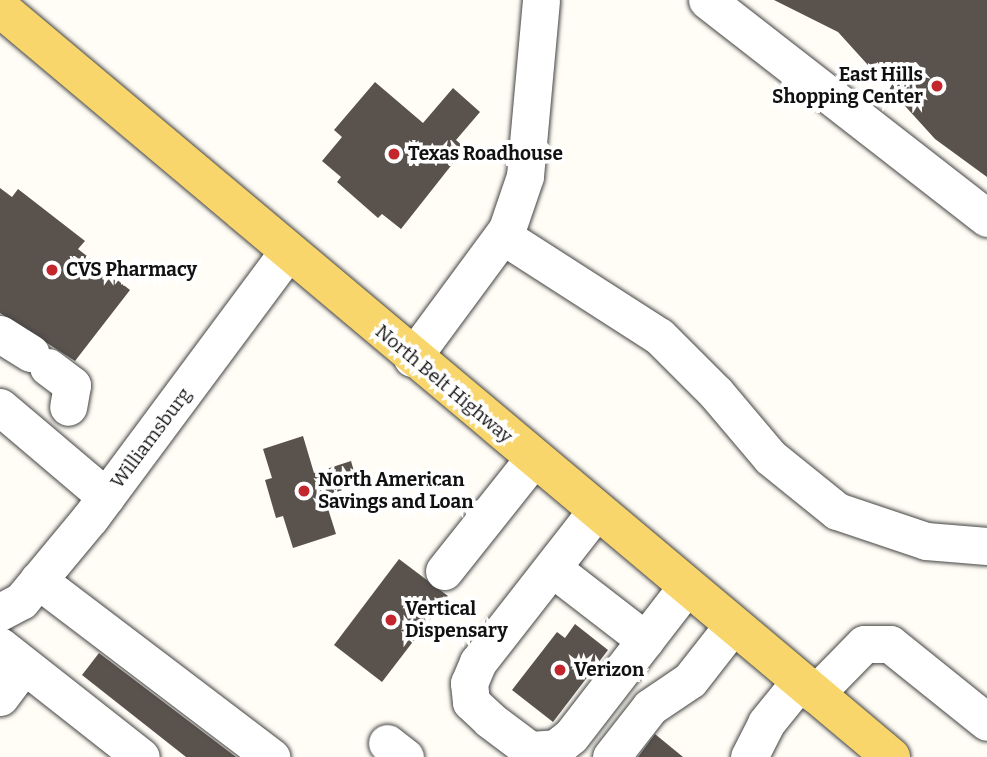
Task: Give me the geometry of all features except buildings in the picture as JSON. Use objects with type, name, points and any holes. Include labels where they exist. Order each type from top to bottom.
[{"type":"main road","name":"North Belt Highway","points":[[1,8],[412,358],[891,757]]},
{"type":"street","points":[[412,358],[503,236],[525,176],[541,0]]},
{"type":"street","points":[[707,0],[987,218]]},
{"type":"street","points":[[503,236],[659,336],[716,393],[770,457],[836,510],[926,541],[987,546]]},
{"type":"street","name":"Williamsburg","points":[[0,612],[21,601],[106,498],[288,251]]},
{"type":"street","points":[[26,351],[72,385],[68,407]]},
{"type":"street","points":[[0,407],[106,498]]},
{"type":"street","points":[[444,571],[533,459]]},
{"type":"street","points":[[596,511],[478,662],[469,682],[471,702],[489,720],[530,750],[556,748],[571,736],[687,587]]},
{"type":"street","points":[[552,568],[646,640]]},
{"type":"street","points":[[38,580],[271,757]]},
{"type":"street","points":[[611,757],[650,707],[690,680],[733,625]]},
{"type":"street","points":[[749,757],[766,723],[863,644],[890,644],[987,722]]},
{"type":"street","points":[[0,697],[12,656],[141,757]]},
{"type":"place","name":"East Hills Shopping Center","points":[[937,86]]},
{"type":"place","name":"Texas Roadhouse","points":[[394,154]]},
{"type":"place","name":"CVS Pharmacy","points":[[52,270]]},
{"type":"place","name":"North American Savings and Loan","points":[[304,491]]},
{"type":"place","name":"Vertical Dispensary","points":[[391,620]]},
{"type":"place","name":"Verizon","points":[[560,670]]}]
